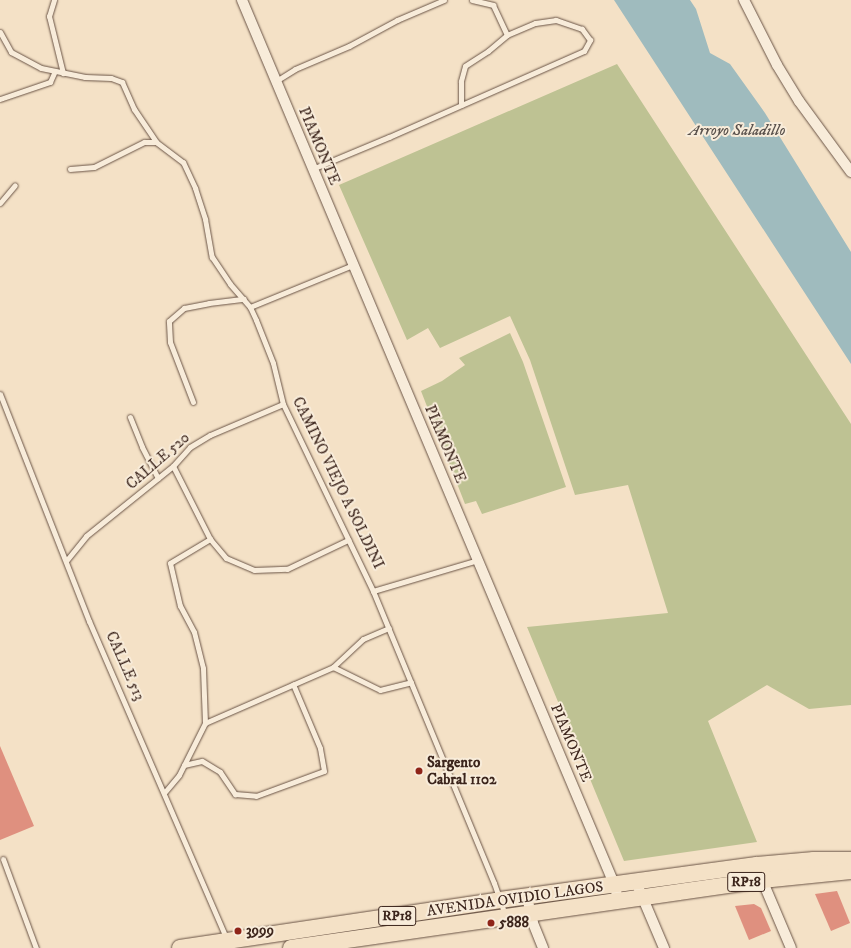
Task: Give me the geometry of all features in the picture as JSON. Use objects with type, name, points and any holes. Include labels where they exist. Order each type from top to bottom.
[{"type":"main road","name":"AVENIDA OVIDIO LAGOS","points":[[180,948],[227,944],[500,900],[527,897],[617,893],[642,897],[814,860],[851,860]]},
{"type":"main road","name":"AVENIDA OVIDIO LAGOS","points":[[290,948],[531,913],[617,893],[636,882],[759,873],[851,871]]},
{"type":"street","name":"PIAMONTE","points":[[242,0],[617,893]]},
{"type":"street","points":[[744,0],[780,71],[799,101],[851,172]]},
{"type":"street","points":[[759,873],[791,948]]},
{"type":"street","points":[[636,882],[664,948]]},
{"type":"street","points":[[527,897],[543,948]]},
{"type":"lane","points":[[0,32],[11,52],[41,68],[63,73],[49,16],[54,0]]},
{"type":"lane","points":[[276,81],[295,69],[350,46],[397,20],[444,0]]},
{"type":"lane","points":[[472,0],[493,6],[507,36]]},
{"type":"lane","points":[[312,169],[462,105],[584,51],[590,40],[582,29],[556,20],[535,23],[507,36],[465,66],[461,81],[462,105]]},
{"type":"lane","points":[[0,99],[50,82],[56,71]]},
{"type":"lane","name":"CAMINO VIEJO A SOLDINI","points":[[63,73],[85,77],[111,78],[122,82],[134,109],[156,142],[183,162],[195,188],[205,219],[212,257],[230,284],[250,306],[273,362],[282,404],[373,591],[506,916]]},
{"type":"lane","points":[[70,169],[94,167],[144,142],[156,142]]},
{"type":"lane","points":[[0,203],[15,185]]},
{"type":"lane","points":[[250,306],[353,266]]},
{"type":"lane","points":[[193,402],[170,342],[169,322],[184,308],[209,303],[244,299]]},
{"type":"lane","name":"CALLE 513","points":[[0,394],[89,621],[164,793],[227,944]]},
{"type":"lane","name":"CALLE 520","points":[[66,561],[86,536],[173,466],[190,446],[210,435],[282,404]]},
{"type":"lane","points":[[130,417],[142,447],[158,478]]},
{"type":"lane","points":[[173,466],[210,540],[226,558],[254,570],[287,570],[348,540]]},
{"type":"lane","points":[[164,793],[179,775],[205,722],[203,668],[194,632],[180,606],[170,563],[210,540]]},
{"type":"lane","points":[[373,591],[478,560]]},
{"type":"lane","points":[[205,722],[333,667],[363,639],[389,628]]},
{"type":"lane","points":[[333,667],[380,690],[411,682]]},
{"type":"lane","points":[[184,765],[202,761],[220,772],[235,794],[256,796],[324,771],[320,748],[292,684]]},
{"type":"lane","points":[[3,859],[36,948]]},
{"type":"green space","points":[[617,64],[851,424],[851,705],[809,709],[767,685],[708,721],[757,842],[624,861],[527,627],[668,613],[628,485],[575,495],[530,360],[510,316],[440,348],[428,328],[407,340],[339,185]]},
{"type":"green space","points":[[510,333],[523,362],[566,487],[482,514],[476,501],[465,504],[421,391],[442,381],[465,365],[459,358]]},
{"type":"water","name":"Arroyo Saladillo","points":[[614,0],[690,0],[696,9],[710,53],[730,64],[765,113],[851,252],[851,364]]},
{"type":"building","points":[[0,746],[34,826],[0,840]]},
{"type":"building","points":[[837,891],[850,923],[831,931],[815,894]]},
{"type":"building","points":[[754,904],[761,908],[771,931],[749,940],[735,906]]},
{"type":"place","name":"Sargento Cabral 1102","points":[[419,771]]},
{"type":"place","name":"5888","points":[[491,923]]},
{"type":"place","name":"3999","points":[[238,931]]}]
